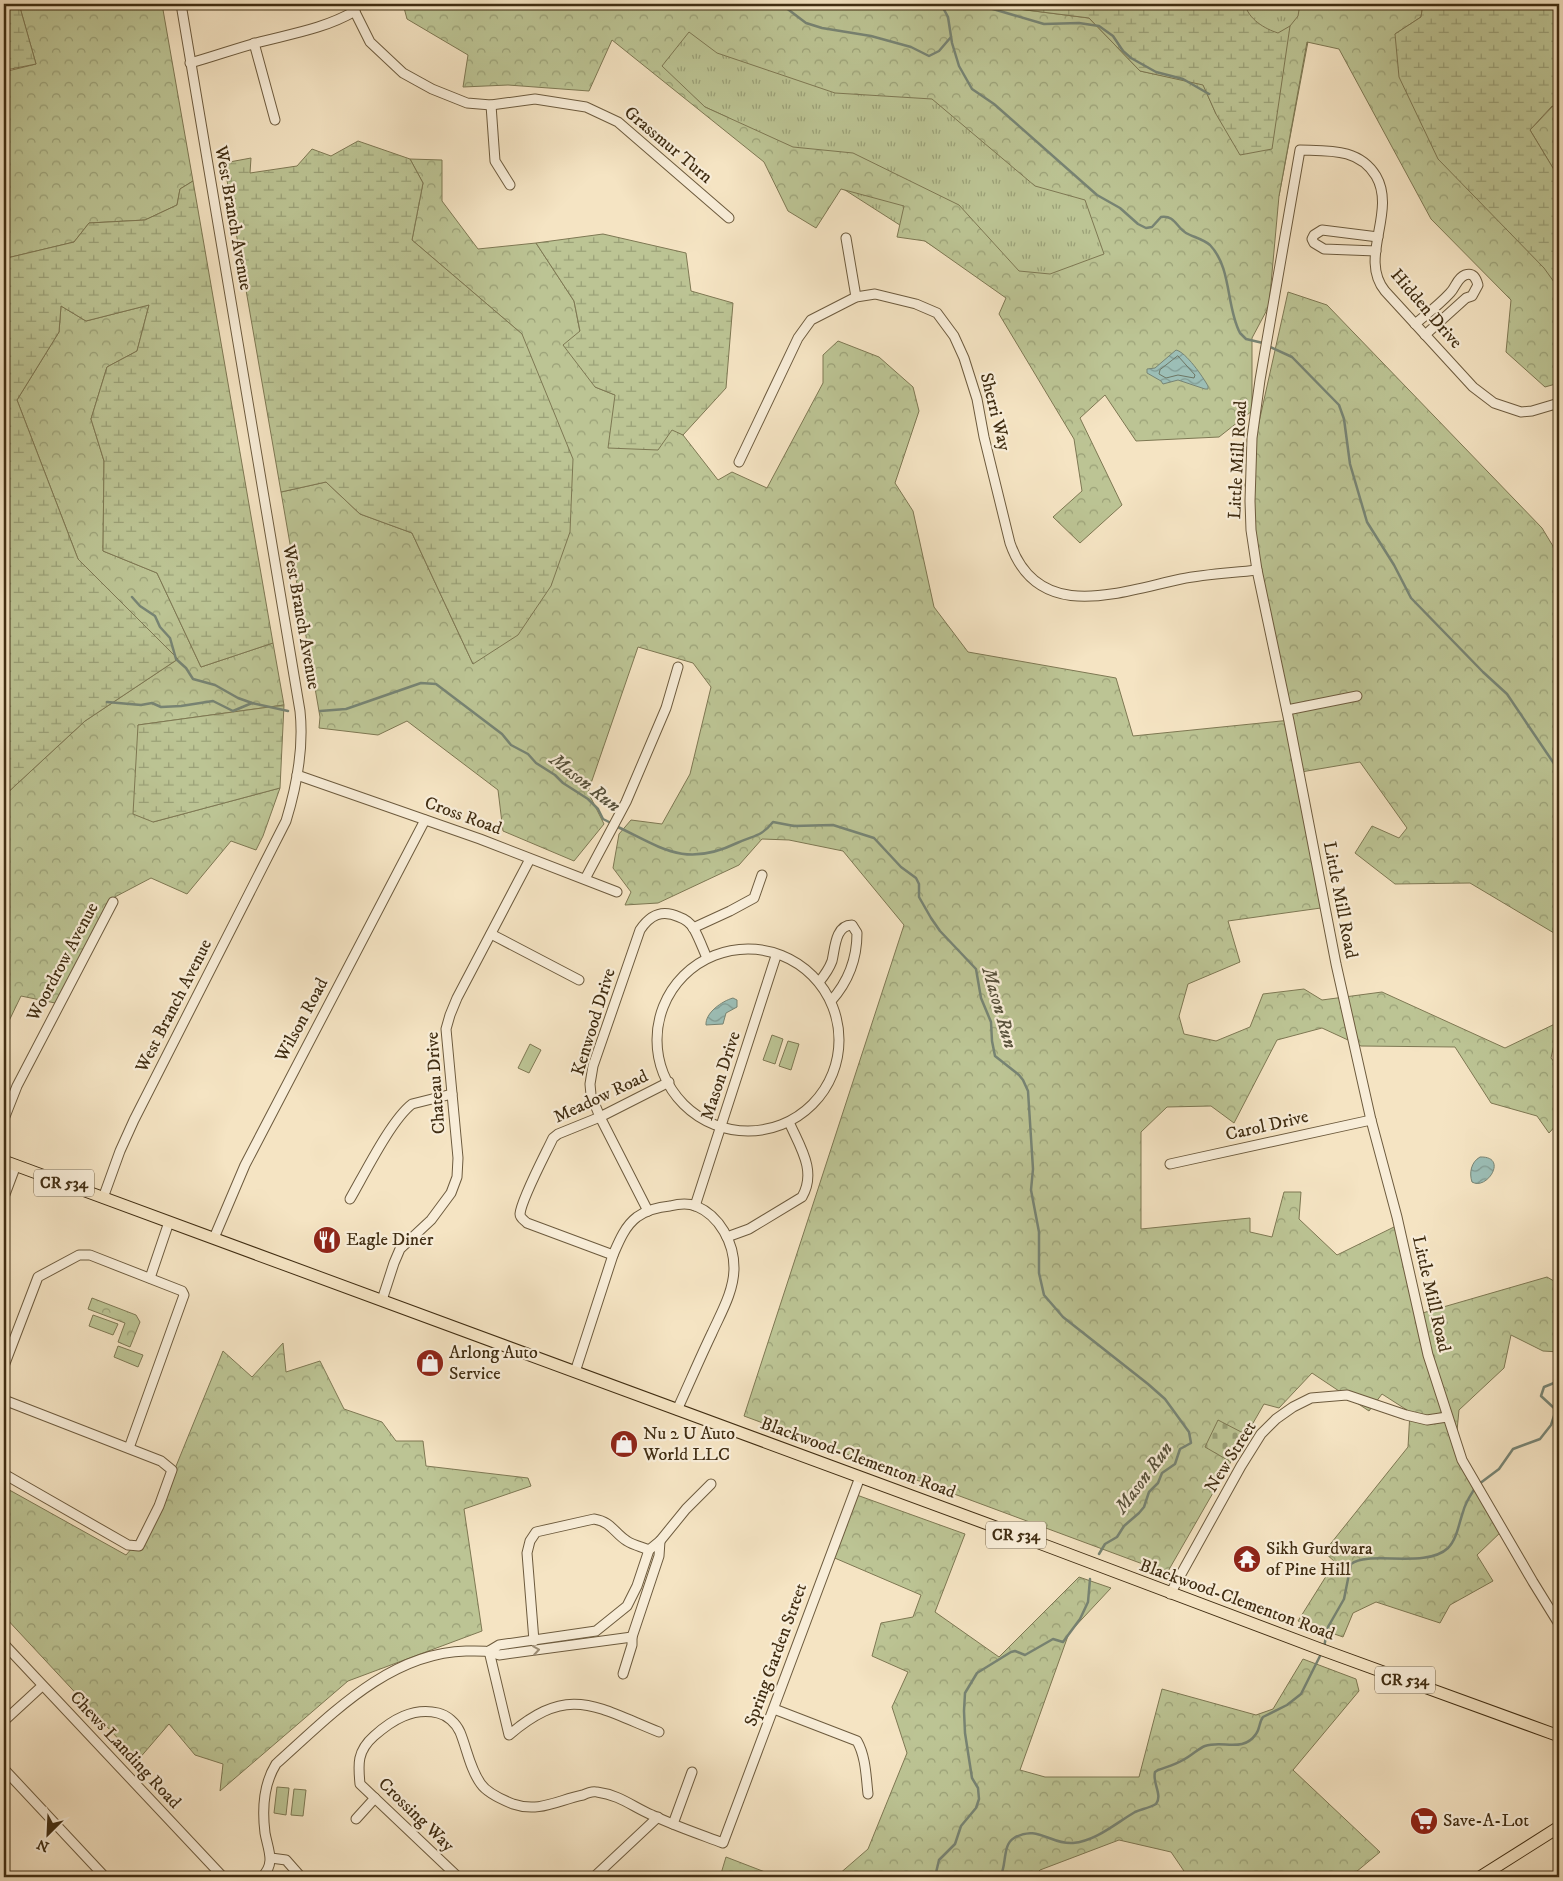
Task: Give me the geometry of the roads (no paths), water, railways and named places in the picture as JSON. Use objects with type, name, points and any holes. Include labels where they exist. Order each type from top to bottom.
[{"type":"main road","name":"Blackwood-Clementon Road","points":[[4,1161],[860,1477],[1170,1594],[1559,1736]]},
{"type":"main road","points":[[1480,1877],[1559,1827]]},
{"type":"street","name":"West Branch Avenue","points":[[103,1198],[120,1151],[134,1120],[275,846],[286,821],[297,775],[302,740],[300,711],[181,4]]},
{"type":"street","points":[[190,63],[254,43],[321,27],[340,20],[353,7]]},
{"type":"street","name":"Grassmur Turn","points":[[353,7],[370,42],[403,73],[432,89],[467,103],[491,104],[535,99],[586,107],[618,122],[729,218]]},
{"type":"street","points":[[254,43],[275,120]]},
{"type":"street","points":[[491,104],[496,161],[510,185]]},
{"type":"street","name":"Hidden Drive","points":[[1300,150],[1327,150],[1348,154],[1371,168],[1381,189],[1383,199],[1376,251],[1376,277],[1379,284],[1473,387],[1494,403],[1521,412],[1532,411],[1559,403]]},
{"type":"street","name":"Little Mill Road","points":[[1300,150],[1255,408],[1250,502],[1251,530],[1258,570],[1336,964],[1371,1120],[1394,1204],[1428,1355],[1462,1460],[1559,1624]]},
{"type":"street","points":[[1376,251],[1324,249],[1314,243],[1312,239],[1314,235],[1322,230],[1378,237]]},
{"type":"street","points":[[846,238],[856,297]]},
{"type":"street","points":[[1415,324],[1452,292],[1462,276],[1472,275],[1476,279],[1478,285],[1472,296],[1466,298],[1425,335]]},
{"type":"street","name":"Sherri Way","points":[[739,462],[798,338],[811,320],[856,297],[875,294],[916,304],[937,313],[954,336],[964,358],[977,399],[984,437],[1015,559],[1036,582],[1055,593],[1092,598],[1199,576],[1258,570]]},
{"type":"street","points":[[585,879],[626,802],[666,708],[678,667]]},
{"type":"street","points":[[1287,710],[1357,696]]},
{"type":"street","name":"Cross Road","points":[[297,775],[480,839],[617,892]]},
{"type":"street","name":"Wilson Road","points":[[214,1238],[245,1165],[425,820]]},
{"type":"street","name":"Chateau Drive","points":[[382,1300],[400,1249],[432,1220],[451,1193],[457,1176],[458,1158],[446,1029],[457,998],[530,859]]},
{"type":"street","points":[[693,928],[730,912],[754,898],[762,875]]},
{"type":"street","name":"Woordrow Avenue","points":[[4,1119],[17,1086],[113,902]]},
{"type":"street","name":"Kenwood Drive","points":[[648,1211],[600,1117],[591,1095],[590,1084],[593,1066],[640,930],[645,923],[654,915],[662,912],[670,912],[684,918],[693,928],[707,958]]},
{"type":"street","points":[[819,982],[826,974],[832,961],[836,940],[840,932],[845,926],[852,925],[857,933],[853,961],[841,989],[831,1000]]},
{"type":"street","points":[[490,934],[579,980]]},
{"type":"street","points":[[754,948],[767,952],[802,966],[814,976],[831,1000],[839,1033],[837,1061],[831,1079],[818,1099],[805,1112],[789,1122],[766,1129],[744,1131],[721,1129],[701,1118],[684,1104],[669,1082],[658,1050],[659,1025],[663,1011],[678,983],[687,972],[707,958],[737,949],[754,948]]},
{"type":"street","name":"Mason Drive","points":[[695,1206],[776,956]]},
{"type":"street","name":"Meadow Road","points":[[613,1255],[527,1223],[520,1214],[524,1201],[553,1138],[558,1134],[600,1117],[669,1082]]},
{"type":"street","points":[[350,1199],[391,1129],[408,1107],[412,1104],[452,1094]]},
{"type":"street","name":"Carol Drive","points":[[1170,1164],[1371,1120]]},
{"type":"street","points":[[728,1237],[749,1229],[802,1197],[809,1175],[808,1164],[789,1122]]},
{"type":"street","points":[[4,1197],[16,1165]]},
{"type":"street","points":[[575,1372],[613,1255],[619,1240],[628,1226],[637,1217],[648,1211],[682,1204],[695,1206],[713,1218],[728,1237],[733,1256],[734,1270],[729,1295],[677,1410]]},
{"type":"street","points":[[150,1278],[169,1222]]},
{"type":"street","points":[[4,1366],[38,1277],[79,1255],[90,1255],[182,1291],[184,1295],[129,1448]]},
{"type":"street","name":"New Street","points":[[1170,1594],[1241,1466],[1261,1434],[1276,1419],[1293,1407],[1311,1398],[1347,1395],[1406,1416],[1427,1420],[1447,1417]]},
{"type":"street","points":[[4,1400],[162,1461],[172,1470],[159,1506],[138,1546],[128,1545],[4,1474]]},
{"type":"street","name":"Spring Garden Street","points":[[723,1843],[860,1477]]},
{"type":"street","points":[[265,1876],[270,1866],[271,1858],[265,1833],[264,1799],[266,1786],[276,1764],[358,1692],[415,1661],[450,1652],[489,1651],[499,1655],[597,1636],[627,1606],[638,1586],[649,1550],[660,1541],[686,1509],[711,1484]]},
{"type":"street","points":[[534,1640],[527,1553],[530,1541],[536,1532],[594,1519],[601,1520],[612,1526],[626,1540],[649,1550]]},
{"type":"street","points":[[623,1674],[632,1644],[632,1637],[659,1556],[660,1541]]},
{"type":"street","points":[[489,1651],[499,1645],[534,1640],[597,1636],[632,1637]]},
{"type":"street","name":"Chews Landing Road","points":[[4,1644],[222,1877]]},
{"type":"street","points":[[489,1651],[509,1735],[526,1721],[544,1711],[562,1704],[577,1703],[594,1706],[659,1732]]},
{"type":"street","points":[[4,1721],[42,1686]]},
{"type":"street","points":[[774,1709],[857,1741],[864,1760],[868,1794]]},
{"type":"street","name":"Crossing Way","points":[[458,1877],[360,1784],[358,1761],[364,1748],[372,1738],[394,1721],[414,1712],[426,1710],[442,1714],[456,1725],[472,1767],[482,1786],[514,1804],[538,1808],[595,1792],[627,1800],[658,1818],[723,1843]]},
{"type":"street","points":[[4,1769],[105,1877]]},
{"type":"street","points":[[673,1824],[692,1772]]},
{"type":"street","points":[[356,1819],[375,1798]]},
{"type":"street","points":[[594,1877],[658,1818]]},
{"type":"street","points":[[271,1858],[286,1860],[301,1877]]},
{"type":"water","points":[[1176,350],[1185,355],[1194,365],[1206,382],[1208,389],[1178,380],[1163,384],[1147,373],[1147,369],[1155,368]]},
{"type":"water","points":[[733,998],[737,1000],[737,1007],[726,1013],[723,1024],[706,1025],[708,1016],[715,1008]]},
{"type":"water","points":[[1480,1157],[1489,1158],[1493,1162],[1494,1167],[1489,1178],[1484,1182],[1472,1182],[1471,1171],[1473,1165]]},
{"type":"waterway","points":[[781,4],[806,23],[822,28],[871,36],[911,47],[929,56],[939,51],[951,37]]},
{"type":"waterway","points":[[941,4],[948,17],[952,43],[959,66],[972,89],[994,104],[1097,195],[1120,208],[1138,224],[1146,228],[1152,227],[1161,217],[1166,217],[1186,233],[1210,245],[1222,265],[1232,312],[1240,333],[1246,339],[1263,343]]},
{"type":"waterway","points":[[976,4],[1044,24],[1079,23],[1099,26],[1113,36],[1123,51],[1131,58],[1156,72],[1183,79],[1209,94]]},
{"type":"waterway","points":[[1268,346],[1292,357],[1339,405],[1344,419],[1350,464],[1367,522],[1394,565],[1411,598],[1507,694],[1559,771]]},
{"type":"waterway","name":"Mason Run","points":[[132,597],[140,606],[155,616],[160,627],[170,638],[176,659],[186,668],[193,679],[215,685],[238,698],[252,703],[288,711]]},
{"type":"waterway","name":"Mason Run","points":[[320,711],[346,709],[421,683],[436,684],[502,734],[511,745],[528,754],[536,763],[588,799],[598,809],[603,819],[611,823]]},
{"type":"waterway","points":[[107,702],[141,705],[152,703],[161,707],[213,701],[233,711],[252,703]]},
{"type":"waterway","name":"Mason Run","points":[[616,826],[661,848],[674,852],[703,854],[719,850],[761,833],[773,822],[794,826],[833,825],[874,838],[901,867],[916,878],[919,884],[919,897],[931,918],[940,931],[976,969],[981,998],[991,1022],[995,1056],[1019,1075],[1028,1091],[1033,1169],[1031,1190],[1039,1232],[1039,1273],[1044,1295],[1063,1317],[1165,1399],[1189,1432],[1191,1443],[1180,1449],[1175,1464],[1162,1473],[1158,1483],[1149,1492],[1144,1507],[1124,1526],[1117,1537],[1105,1544],[1099,1554]]},
{"type":"waterway","points":[[1479,1484],[1499,1469],[1513,1449],[1540,1439],[1551,1425],[1555,1413],[1554,1408],[1541,1396],[1544,1387],[1559,1381]]},
{"type":"waterway","points":[[1324,1647],[1328,1627],[1344,1599],[1351,1564],[1359,1560],[1426,1557],[1438,1554],[1448,1548],[1454,1540],[1465,1506],[1475,1488]]},
{"type":"waterway","name":"Mason Run","points":[[935,1877],[939,1860],[955,1844],[961,1826],[976,1808],[979,1799],[978,1788],[972,1778],[965,1733],[965,1693],[977,1673],[1011,1652],[1015,1651],[1025,1655],[1053,1639],[1063,1642],[1080,1619],[1088,1602],[1090,1579]]},
{"type":"waterway","points":[[1000,1877],[1006,1851],[1010,1841],[1014,1838],[1030,1833],[1065,1843],[1081,1842],[1090,1839],[1135,1812],[1156,1804],[1158,1793],[1154,1776],[1158,1770],[1180,1762],[1205,1746],[1239,1745],[1251,1740],[1257,1732],[1263,1717],[1287,1705],[1301,1694],[1322,1652]]},
{"type":"place","name":"Eagle Diner","points":[[327,1240]]},
{"type":"place","name":"Arlong Auto Service","points":[[430,1363]]},
{"type":"place","name":"Nu 2 U Auto World LLC","points":[[624,1444]]},
{"type":"place","name":"Sikh Gurdwara of Pine Hill","points":[[1247,1559]]},
{"type":"place","name":"Save-A-Lot","points":[[1424,1821]]}]
